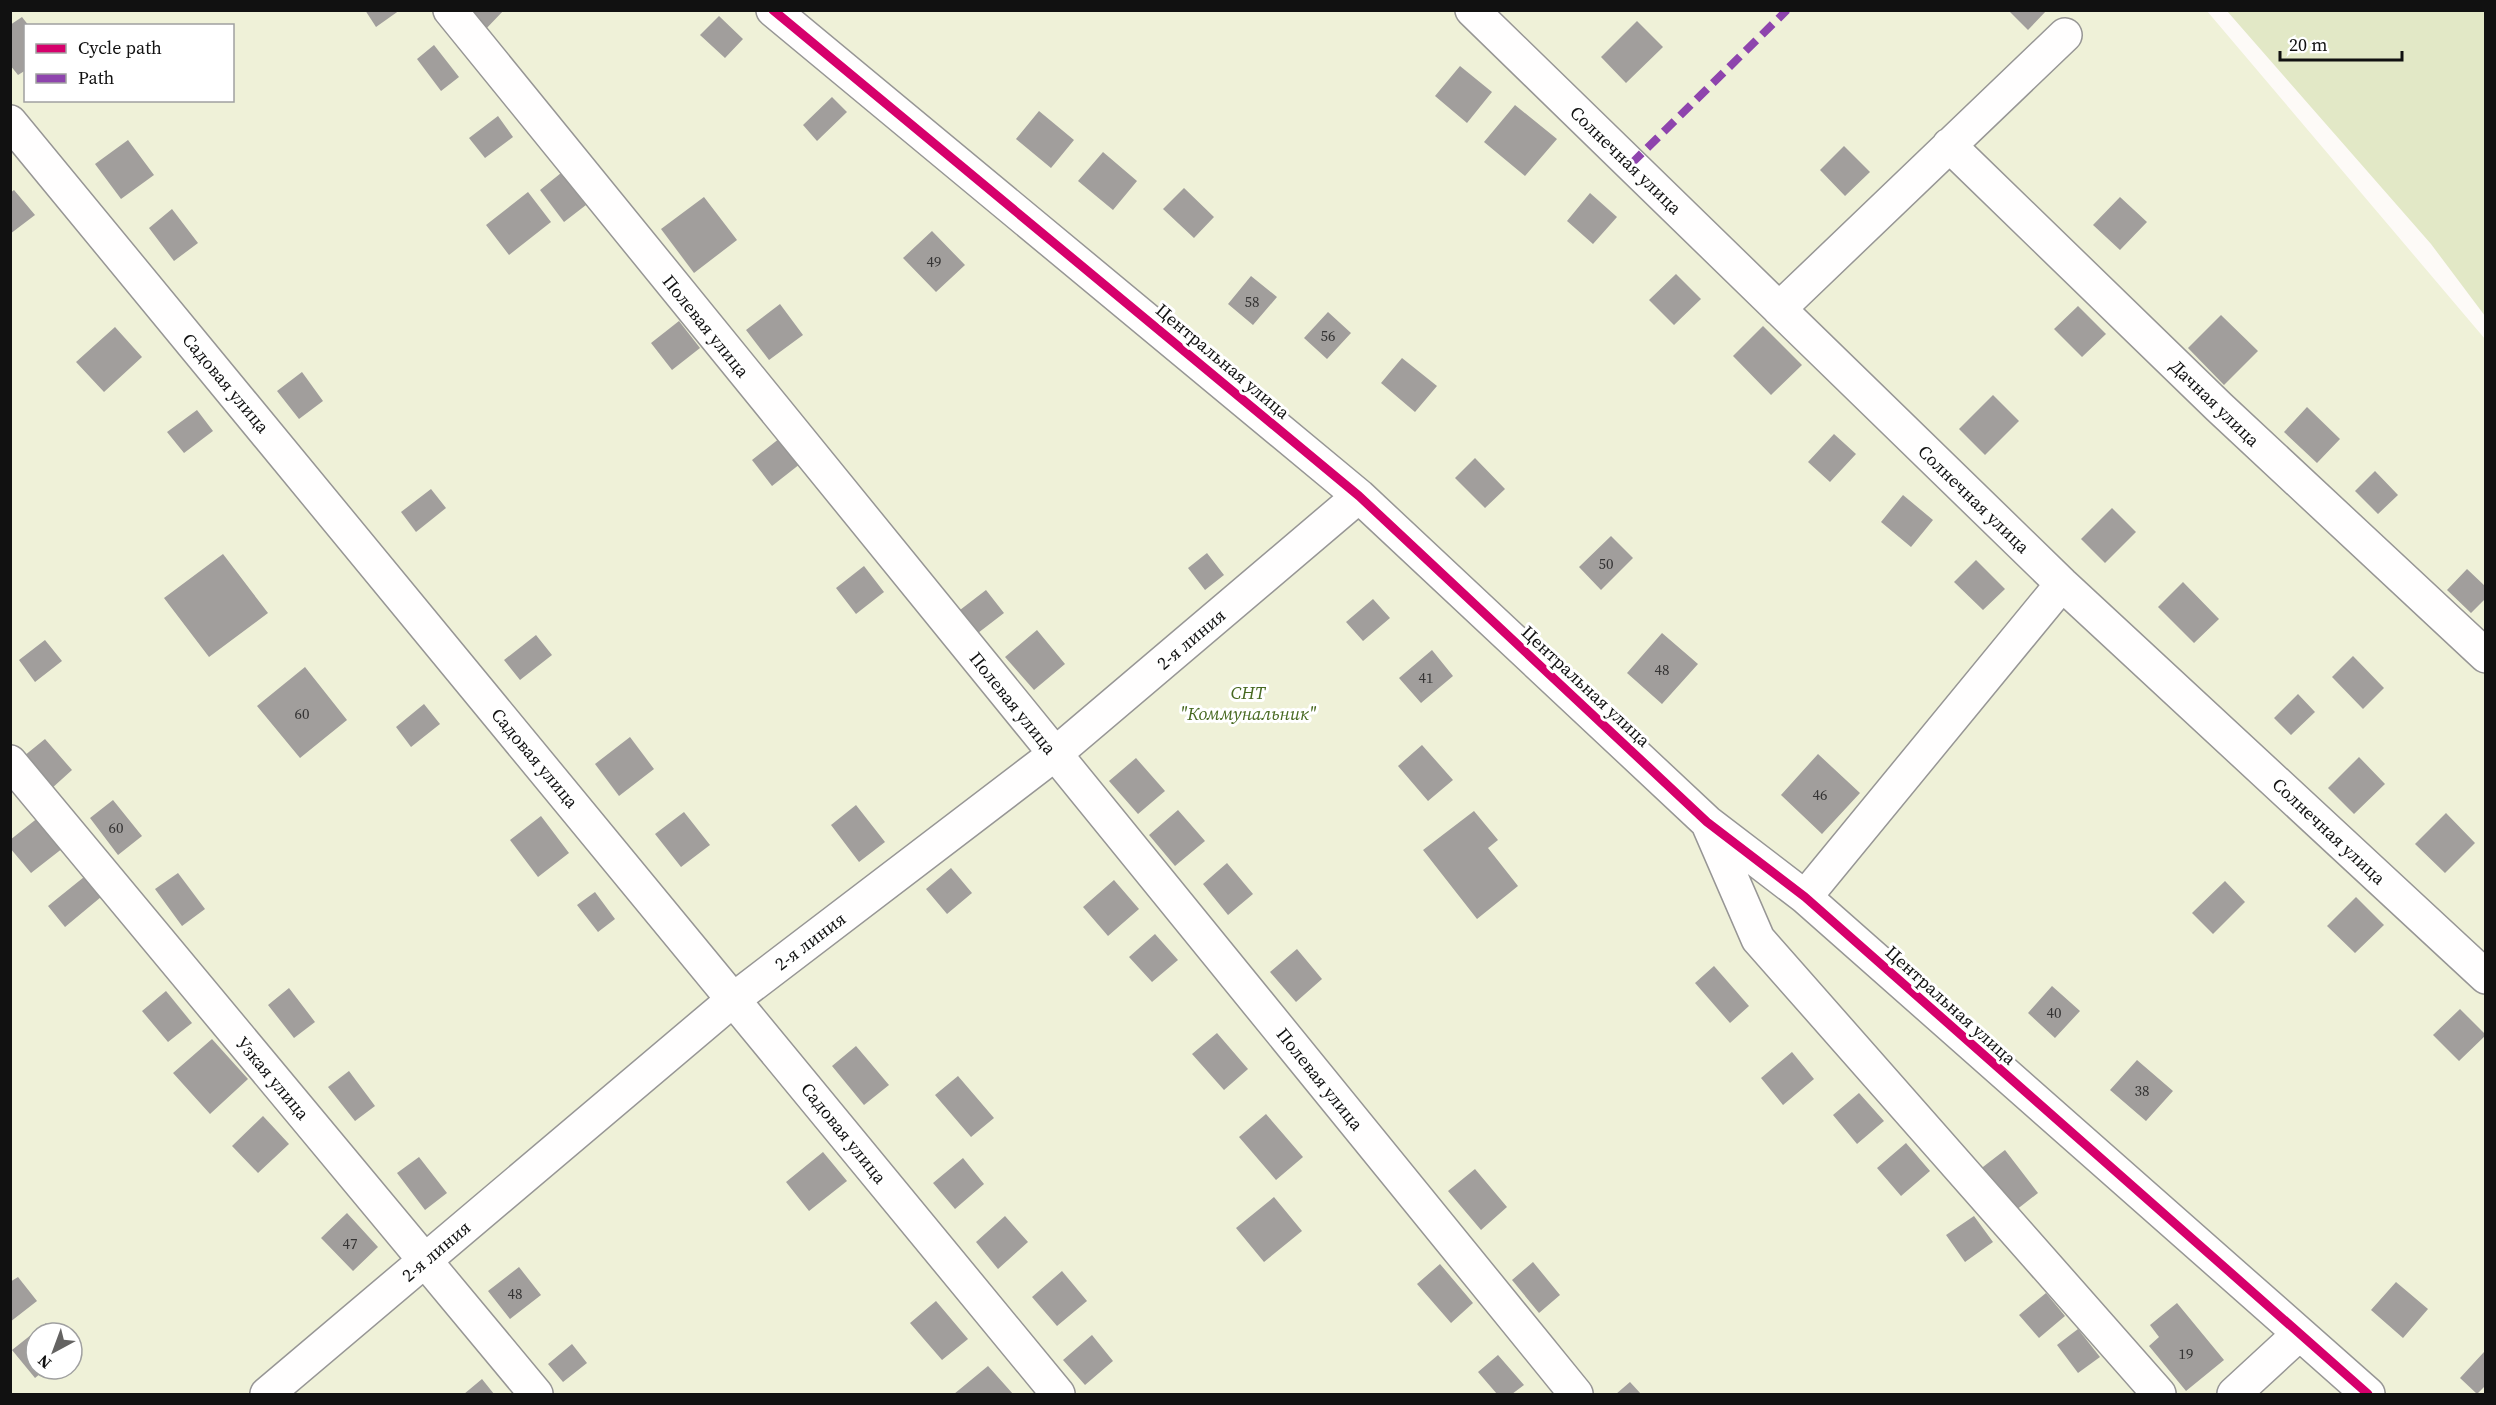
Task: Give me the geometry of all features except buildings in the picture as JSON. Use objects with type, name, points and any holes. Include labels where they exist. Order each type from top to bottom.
[{"type":"street","name":"Полевая улица","points":[[450,10],[1576,1395]]},
{"type":"street","name":"Центральная улица","points":[[773,10],[1359,496],[1707,822],[1805,897],[2368,1395]]},
{"type":"street","name":"Солнечная улица","points":[[1481,13],[1779,309],[2062,584],[2486,977]]},
{"type":"street","points":[[1779,309],[2065,35]]},
{"type":"street","name":"Садовая улица","points":[[10,122],[1058,1395]]},
{"type":"street","name":"Дачная улица","points":[[1949,145],[2219,407],[2486,656]]},
{"type":"street","name":"2-я линия","points":[[267,1395],[734,999],[1055,754],[1359,496]]},
{"type":"street","points":[[1805,897],[2062,584]]},
{"type":"street","name":"Узкая улица","points":[[10,762],[536,1395]]},
{"type":"street","points":[[1707,822],[1758,939],[2159,1395]]},
{"type":"street","points":[[2234,1395],[2298,1335]]},
{"type":"green space","name":"СНТ \"Коммунальник\"","points":[[10,11],[2207,11],[2485,339],[2485,1394],[11,1394]]},
{"type":"green space","points":[[2227,11],[2485,11],[2485,316],[2431,244]]},
{"type":"marked path","points":[[1631,164],[1787,10]]},
{"type":"cycle path","points":[[773,10],[1359,496],[1707,822],[1805,897],[2368,1394]]}]
